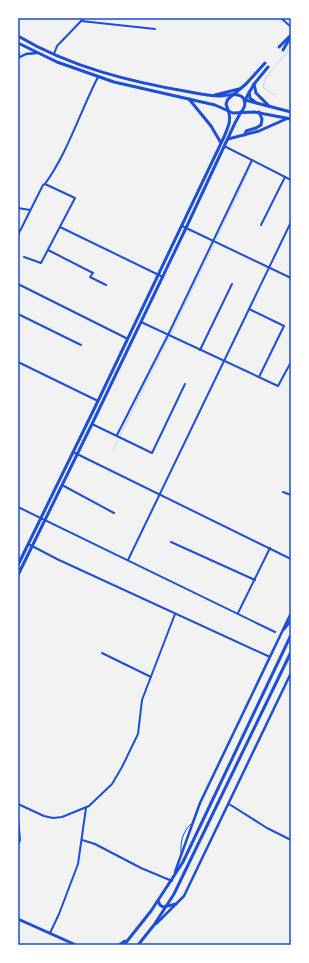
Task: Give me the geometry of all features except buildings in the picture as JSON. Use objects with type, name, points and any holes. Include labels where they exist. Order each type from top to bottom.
[{"type":"main road","points":[[18,36],[74,62],[129,80],[207,95],[241,96],[245,100],[291,112]]},
{"type":"main road","points":[[279,47],[291,36]]},
{"type":"main road","points":[[282,50],[291,36]]},
{"type":"main road","points":[[18,43],[72,68],[128,86],[215,104],[233,113],[258,112],[289,119]]},
{"type":"main road","points":[[72,68],[74,62]]},
{"type":"main road","points":[[18,565],[128,339],[221,142],[230,121],[226,101],[265,64]]},
{"type":"main road","points":[[18,574],[78,454],[224,146],[244,108],[245,100],[254,84],[268,66]]},
{"type":"main road","points":[[254,84],[256,93],[270,107]]},
{"type":"main road","points":[[207,95],[226,93],[242,87]]},
{"type":"main road","points":[[250,91],[250,98],[258,104]]},
{"type":"main road","points":[[189,99],[211,126],[221,142]]},
{"type":"main road","points":[[245,135],[246,132],[261,125],[262,119],[258,112]]},
{"type":"main road","points":[[228,139],[259,131],[289,119]]},
{"type":"main road","points":[[284,629],[291,620]]},
{"type":"main road","points":[[124,945],[158,901],[183,862],[291,635]]},
{"type":"main road","points":[[138,945],[154,925],[174,894],[291,652]]},
{"type":"main road","points":[[158,901],[161,906],[176,904]]},
{"type":"main road","points":[[18,919],[76,945]]},
{"type":"main road","points":[[141,945],[146,936]]},
{"type":"main road","points":[[119,945],[130,938]]},
{"type":"street","points":[[54,54],[57,46],[84,18]]},
{"type":"street","points":[[281,18],[291,27]]},
{"type":"street","points":[[81,21],[155,30]]},
{"type":"street","points":[[18,50],[18,58],[29,53],[37,53]]},
{"type":"street","points":[[18,235],[43,185],[57,165],[98,77]]},
{"type":"street","points":[[224,146],[291,180]]},
{"type":"street","points":[[117,435],[168,335],[252,160]]},
{"type":"street","points":[[260,225],[285,176]]},
{"type":"street","points":[[24,257],[41,264],[75,198],[45,184]]},
{"type":"street","points":[[18,208],[30,210]]},
{"type":"street","points":[[128,560],[291,222]]},
{"type":"street","points":[[182,226],[291,278]]},
{"type":"street","points":[[60,227],[163,277]]},
{"type":"street","points":[[48,250],[93,273],[90,277],[106,285]]},
{"type":"street","points":[[18,284],[132,340]]},
{"type":"street","points":[[200,350],[232,284]]},
{"type":"street","points":[[248,309],[284,326],[259,377]]},
{"type":"street","points":[[18,314],[81,345]]},
{"type":"street","points":[[141,322],[279,386],[291,362]]},
{"type":"street","points":[[18,362],[102,403]]},
{"type":"street","points":[[92,424],[152,453],[185,384]]},
{"type":"street","points":[[73,452],[291,559]]},
{"type":"street","points":[[62,485],[114,513]]},
{"type":"street","points":[[283,492],[291,495]]},
{"type":"street","points":[[18,507],[275,632]]},
{"type":"street","points":[[171,542],[255,580]]},
{"type":"street","points":[[28,544],[270,658]]},
{"type":"street","points":[[238,613],[270,548]]},
{"type":"street","points":[[82,840],[95,844],[141,868],[172,881],[200,803],[291,613]]},
{"type":"street","points":[[18,804],[44,816],[53,818],[65,817],[86,808],[112,784],[138,734],[142,700],[175,614]]},
{"type":"street","points":[[102,653],[151,676]]},
{"type":"street","points":[[154,925],[184,896],[291,673]]},
{"type":"street","points":[[229,804],[267,828],[291,840]]},
{"type":"street","points":[[50,933],[75,876],[86,808]]},
{"type":"street","points":[[18,817],[20,840],[18,845]]},
{"type":"lane","points":[[181,857],[180,846],[182,837],[188,826],[193,822]]},
{"type":"waterway","points":[[286,18],[291,22]]},
{"type":"waterway","points":[[277,97],[263,87],[265,79],[291,47]]},
{"type":"waterway","points":[[216,240],[252,164]]},
{"type":"waterway","points":[[171,334],[214,244]]},
{"type":"waterway","points":[[120,436],[169,337]]},
{"type":"waterway","points":[[113,451],[118,441]]}]
